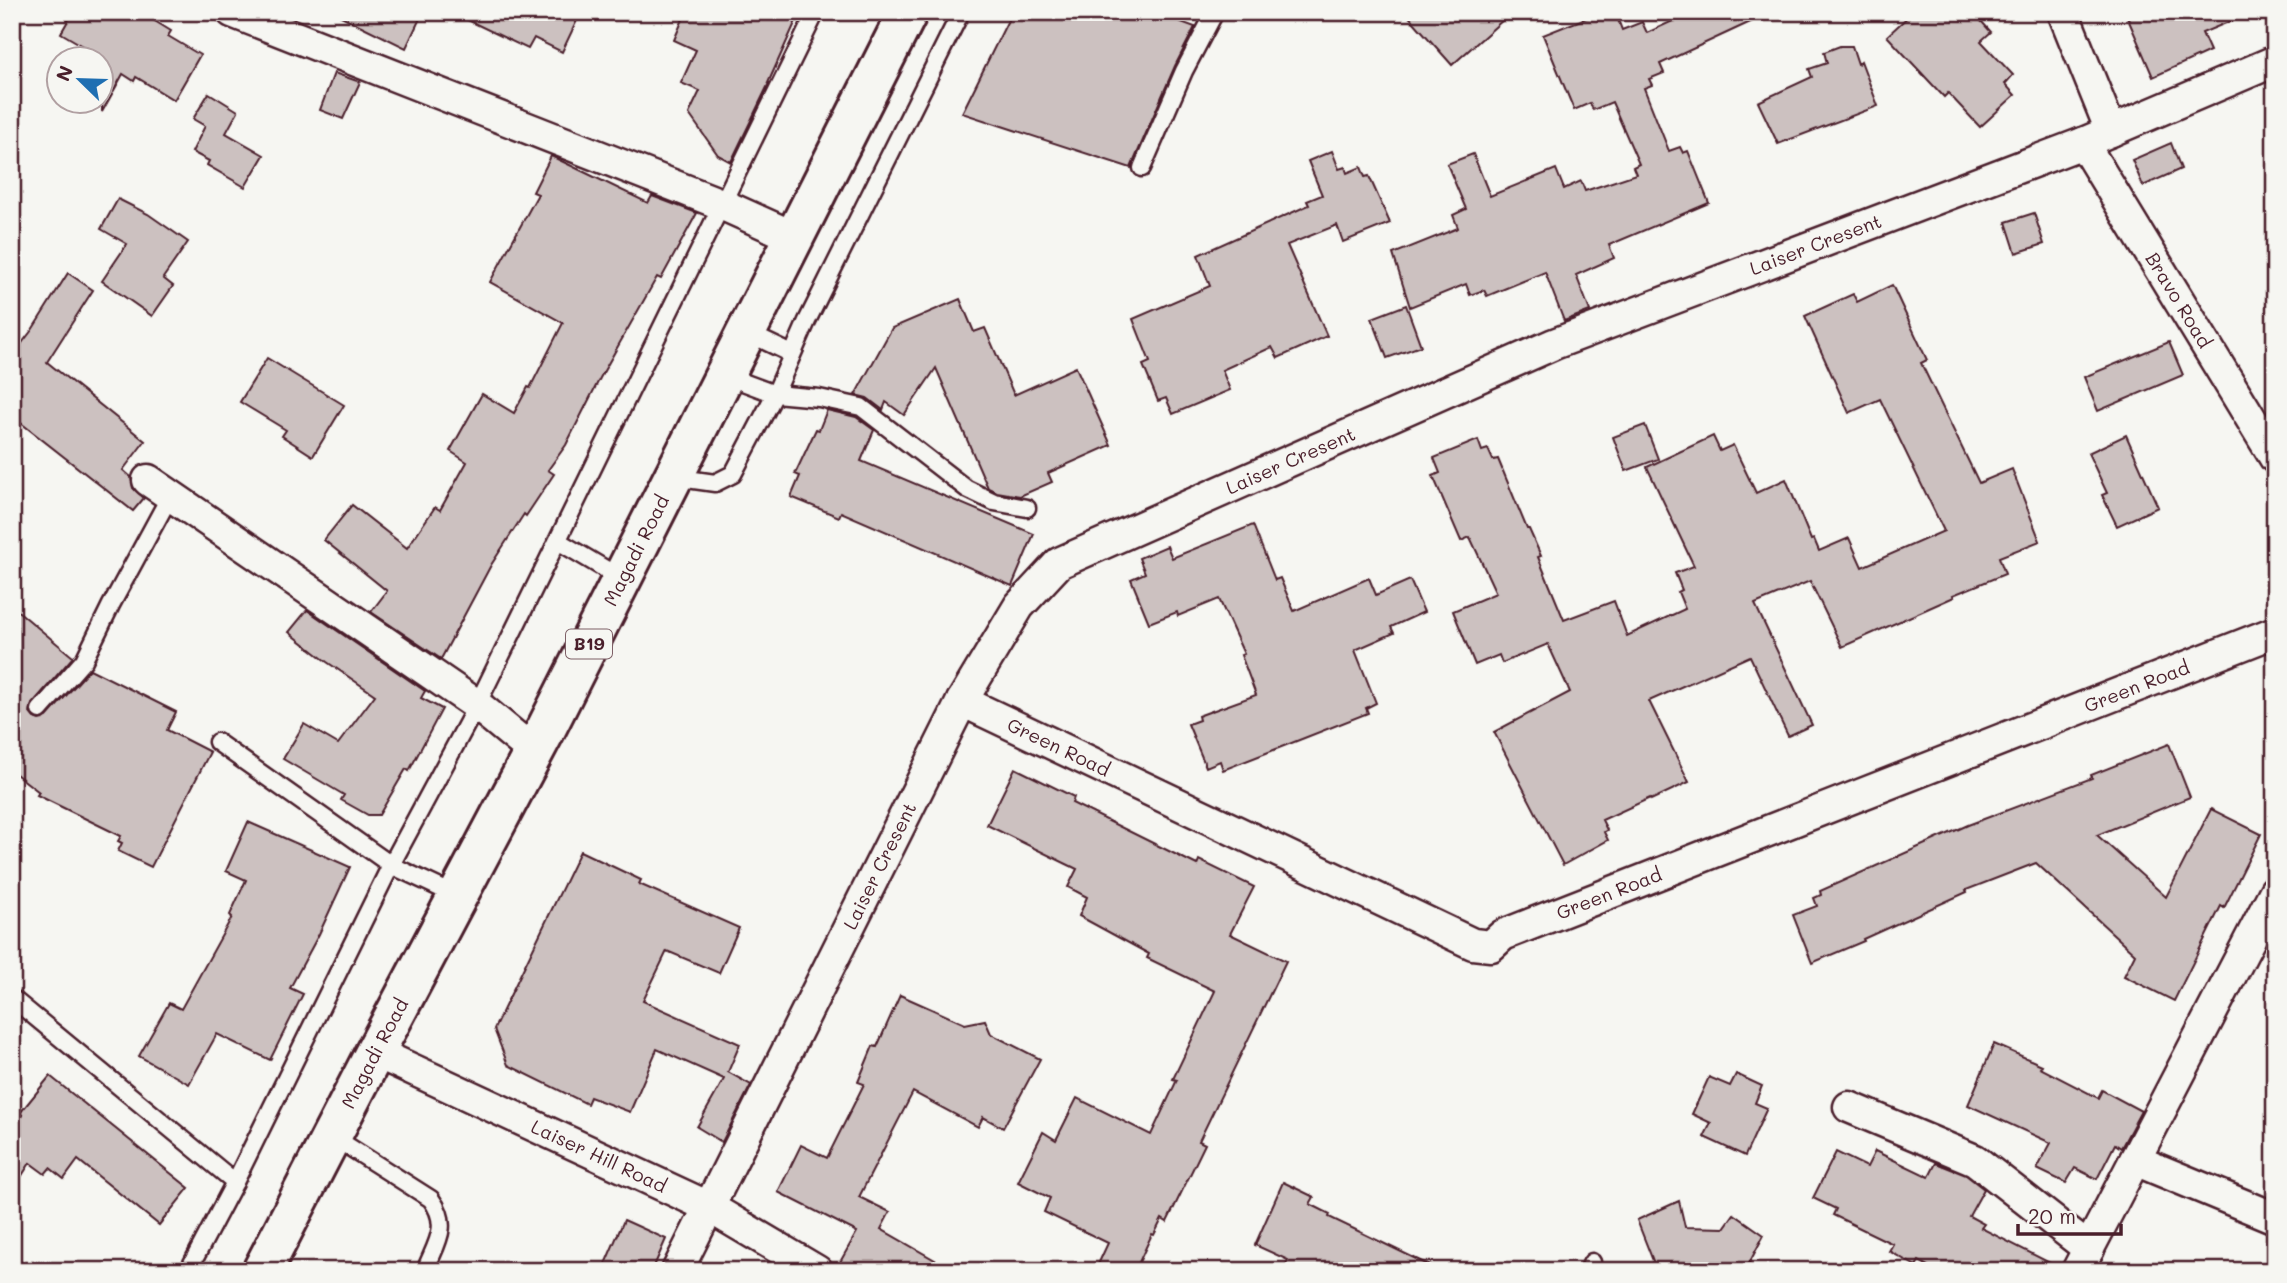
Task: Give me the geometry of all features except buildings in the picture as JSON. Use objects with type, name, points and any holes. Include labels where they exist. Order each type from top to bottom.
[{"type":"highway","name":"Magadi Road","points":[[262,1271],[534,752],[908,12]]},
{"type":"street","points":[[232,12],[721,204],[794,237]]},
{"type":"street","points":[[2063,12],[2111,131]]},
{"type":"street","name":"Laiser Cresent","points":[[677,1271],[962,701],[1019,606],[1059,563],[1554,344],[2083,143],[2275,61]]},
{"type":"street","name":"Bravo Road","points":[[2083,143],[2275,458]]},
{"type":"street","points":[[159,488],[477,705],[534,752]]},
{"type":"street","name":"Green Road","points":[[962,701],[1473,944],[1491,946],[1503,935],[2275,632]]},
{"type":"street","points":[[1849,1107],[1975,1160],[2083,1260],[2275,891]]},
{"type":"street","name":"Laiser Hill Road","points":[[375,1052],[709,1207],[817,1271]]},
{"type":"street","points":[[2135,1160],[2275,1219]]},
{"type":"lane","points":[[188,1271],[236,1182],[391,865],[477,705],[816,12]]},
{"type":"lane","points":[[673,477],[715,483],[733,474],[775,394],[792,354],[961,12]]},
{"type":"lane","points":[[1142,168],[1184,71],[1215,12]]},
{"type":"lane","points":[[746,332],[792,354]]},
{"type":"lane","points":[[724,375],[775,394],[819,398],[861,407],[967,489],[995,502],[1027,508]]},
{"type":"lane","points":[[40,710],[84,660],[111,605],[159,488]]},
{"type":"lane","points":[[558,541],[622,579]]},
{"type":"lane","points":[[217,742],[391,865],[457,896]]},
{"type":"lane","points":[[12,998],[236,1182]]},
{"type":"lane","points":[[332,1136],[431,1199],[441,1212],[442,1231],[425,1271]]}]
